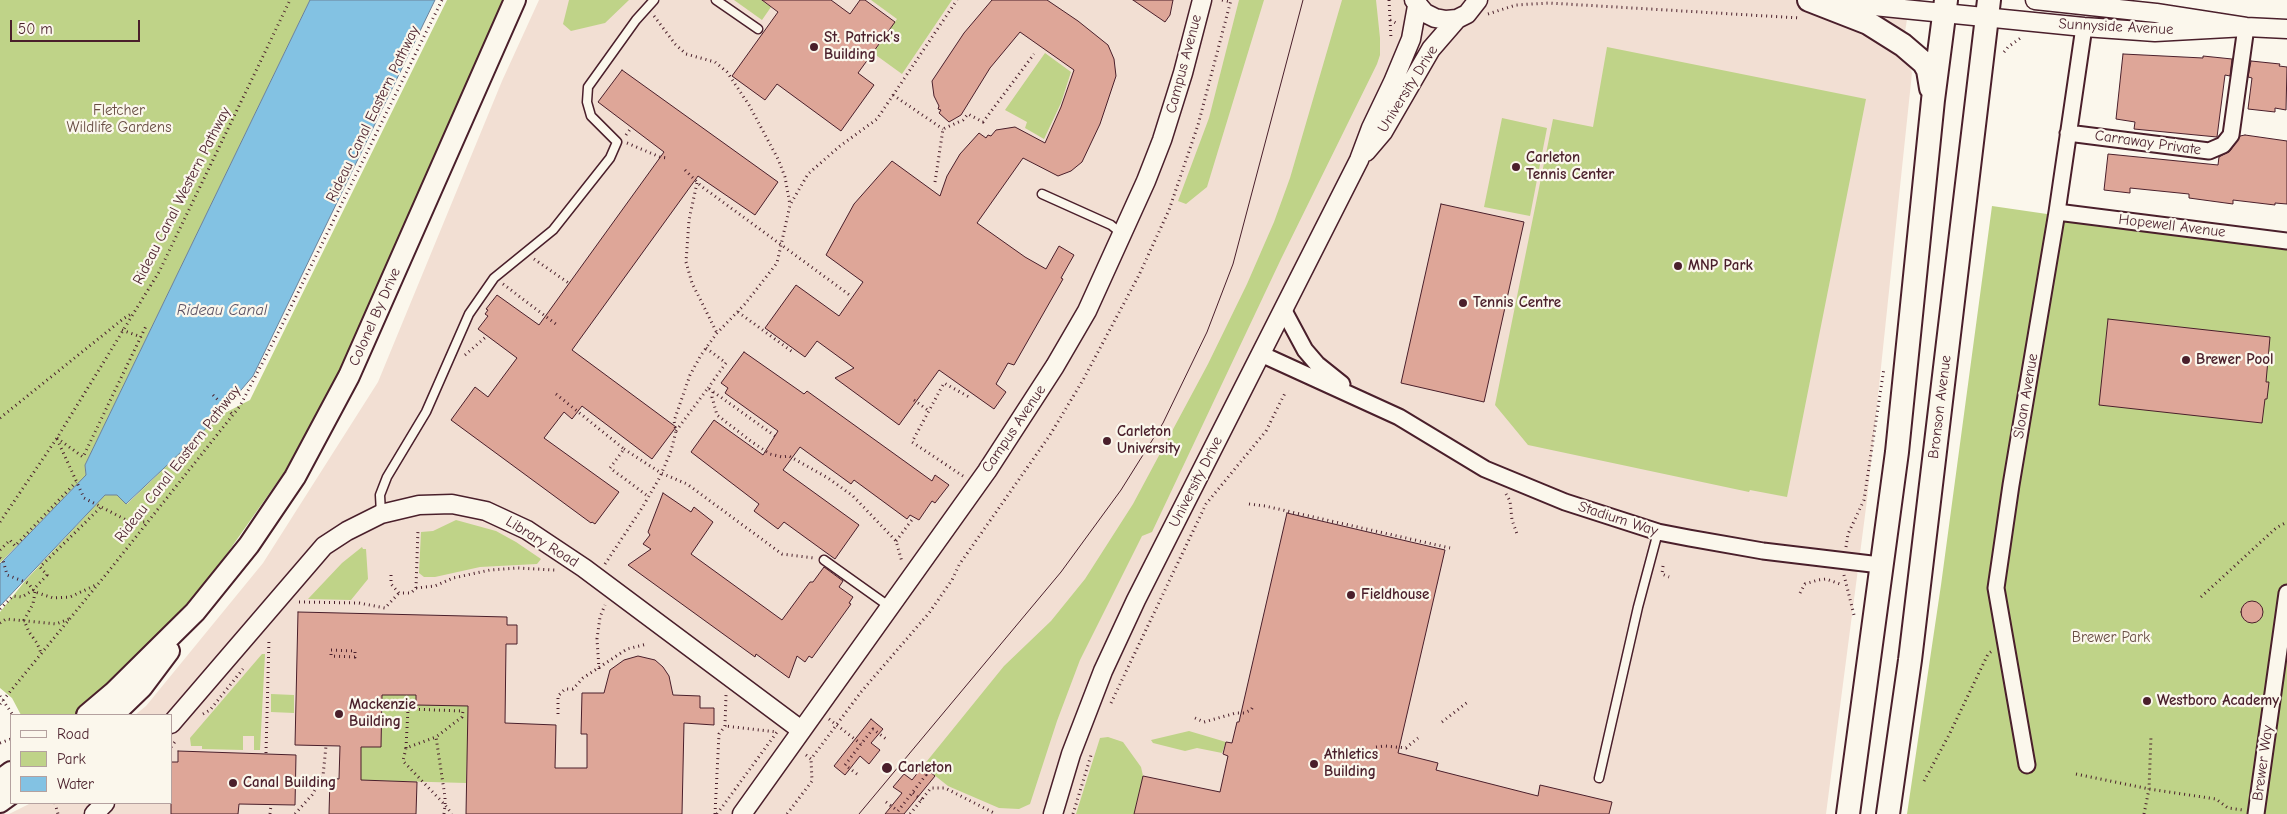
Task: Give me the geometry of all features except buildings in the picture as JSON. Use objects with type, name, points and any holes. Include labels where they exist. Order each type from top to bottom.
[{"type":"main road","name":"Colonel By Drive","points":[[114,714],[157,669],[195,612],[255,537],[295,477],[323,428],[352,369],[515,0]]},
{"type":"main road","points":[[1848,814],[1880,565],[1897,452],[1933,100],[1945,6]]},
{"type":"main road","name":"Bronson Avenue","points":[[1888,814],[1912,640],[1988,9]]},
{"type":"main road","points":[[1809,10],[1868,23],[1919,57],[1928,70],[1933,100]]},
{"type":"main road","name":"Colonel By Drive","points":[[87,714],[130,676],[195,612]]},
{"type":"street","name":"Campus Avenue","points":[[742,814],[992,463],[1055,366],[1098,289],[1162,140],[1183,73],[1202,0]]},
{"type":"street","points":[[1819,0],[1988,9]]},
{"type":"street","name":"Sunnyside Avenue","points":[[2035,0],[2108,4],[2246,26],[2287,29]]},
{"type":"street","points":[[1415,3],[1425,13],[1435,18],[1457,19]]},
{"type":"street","name":"University Drive","points":[[1053,814],[1071,754],[1106,664],[1136,600],[1359,160],[1370,128],[1394,82],[1411,39],[1415,3]]},
{"type":"street","name":"University Drive","points":[[1359,160],[1383,132],[1432,49],[1457,19],[1481,6]]},
{"type":"street","name":"Sunnyside Avenue","points":[[1988,9],[2084,27],[2155,32],[2246,26]]},
{"type":"street","name":"Carraway Private","points":[[2068,133],[2209,151],[2223,145],[2231,135],[2246,26]]},
{"type":"street","name":"Sloan Avenue","points":[[2027,765],[1996,588],[2011,485],[2057,212],[2084,27]]},
{"type":"street","name":"Hopewell Avenue","points":[[2057,212],[2287,241]]},
{"type":"street","name":"Stadium Way","points":[[1284,310],[1297,337],[1317,364],[1339,382],[1377,406]]},
{"type":"street","name":"Stadium Way","points":[[1261,354],[1399,417],[1461,456],[1565,502],[1658,532],[1763,551],[1880,565]]},
{"type":"street","name":"Library Road","points":[[172,723],[318,552],[347,531],[382,514],[419,505],[434,504],[469,506],[486,511],[528,530],[584,568],[612,591],[801,730]]},
{"type":"street","name":"Brewer Way","points":[[2256,813],[2287,593]]},
{"type":"street","points":[[94,814],[104,804]]},
{"type":"lane","points":[[382,514],[380,495],[387,477],[430,404],[469,314],[494,278],[553,230],[610,158],[617,142],[591,116],[587,102],[588,87],[654,0]]},
{"type":"lane","points":[[716,0],[758,28]]},
{"type":"lane","points":[[1042,194],[1111,225],[1122,234]]},
{"type":"lane","points":[[1599,778],[1638,607],[1658,532]]},
{"type":"lane","points":[[824,560],[890,607]]},
{"type":"path","name":"Rideau Canal Western Pathway","points":[[0,522],[57,438],[159,272],[290,0]]},
{"type":"path","name":"Rideau Canal Eastern Pathway","points":[[0,704],[1,698],[41,654],[233,415],[254,381],[278,335],[442,0]]},
{"type":"path","points":[[676,431],[674,421],[690,375],[706,348],[777,263],[790,205],[808,174],[840,146],[876,119],[957,0]]},
{"type":"path","points":[[787,814],[812,781],[811,759],[835,724],[928,613],[952,580],[959,565],[1050,435],[1083,380],[1136,283],[1169,210],[1198,125],[1231,1],[1222,0]]},
{"type":"path","points":[[1389,0],[1391,34]]},
{"type":"path","points":[[1481,6],[1550,3],[1809,10]]},
{"type":"path","points":[[648,6],[674,44],[686,54],[715,62],[727,72],[749,105],[778,159],[785,177],[790,205]]},
{"type":"path","points":[[2002,57],[2008,47],[2028,34]]},
{"type":"path","points":[[944,129],[963,120],[968,114],[983,122],[1034,54]]},
{"type":"path","points":[[893,95],[944,129]]},
{"type":"path","points":[[935,182],[944,129]]},
{"type":"path","points":[[617,142],[632,145],[660,157],[668,158]]},
{"type":"path","points":[[685,170],[697,183],[851,296]]},
{"type":"path","points":[[697,183],[689,220],[686,262],[692,283],[717,334]]},
{"type":"path","points":[[526,252],[570,284]]},
{"type":"path","points":[[494,278],[557,325]]},
{"type":"path","points":[[738,312],[794,353]]},
{"type":"path","points":[[0,418],[123,319],[132,314]]},
{"type":"path","points":[[57,438],[83,457],[147,324]]},
{"type":"path","points":[[122,330],[141,337]]},
{"type":"path","points":[[604,564],[648,497],[661,473],[671,451],[676,431],[726,363],[706,348]]},
{"type":"path","points":[[1854,622],[1844,577],[1846,540],[1864,500],[1885,361]]},
{"type":"path","points":[[963,476],[912,442],[944,383],[968,397]]},
{"type":"path","points":[[708,388],[775,436]]},
{"type":"path","points":[[1107,710],[1206,504],[1261,437],[1286,391]]},
{"type":"path","points":[[713,392],[712,397],[715,411],[729,425],[770,454],[782,457],[789,456],[828,478],[853,496],[896,541],[903,564]]},
{"type":"path","points":[[556,394],[624,448],[661,473],[687,484],[782,554],[824,560]]},
{"type":"path","points":[[213,395],[233,415]]},
{"type":"path","points":[[914,400],[929,411]]},
{"type":"path","points":[[57,438],[84,498],[130,522],[148,522]]},
{"type":"path","points":[[624,448],[610,468],[648,497]]},
{"type":"path","points":[[0,550],[10,540],[16,546],[76,482]]},
{"type":"path","points":[[1504,489],[1510,501],[1512,520],[1517,534]]},
{"type":"path","points":[[1249,504],[1450,548]]},
{"type":"path","points":[[0,609],[13,596],[22,597],[34,591],[47,575],[40,567],[101,506]]},
{"type":"path","points":[[896,541],[914,517]]},
{"type":"path","points":[[2200,597],[2276,528],[2287,522]]},
{"type":"path","points":[[416,588],[418,529]]},
{"type":"path","points":[[1,558],[7,574],[27,582],[34,591],[53,598],[70,597],[98,584]]},
{"type":"path","points":[[1663,565],[1662,574],[1669,577]]},
{"type":"path","points":[[296,602],[359,602],[385,608],[399,593],[411,593],[416,588],[435,586],[453,578],[490,570],[546,568],[560,571]]},
{"type":"path","points":[[391,575],[391,584],[399,593]]},
{"type":"path","points":[[1800,593],[1805,584],[1818,580],[1826,579],[1840,584]]},
{"type":"path","points":[[24,620],[33,604],[34,591]]},
{"type":"path","points":[[598,669],[597,639],[600,617],[612,591]]},
{"type":"path","points":[[0,623],[6,619],[56,624],[69,619]]},
{"type":"path","points":[[24,620],[29,632],[38,643],[41,654]]},
{"type":"path","points":[[266,753],[269,638]]},
{"type":"path","points":[[1924,781],[1988,654],[2006,641]]},
{"type":"path","points":[[558,714],[558,696],[564,689],[573,689],[583,678],[627,649],[647,644]]},
{"type":"path","points":[[331,650],[355,651],[355,657],[330,656],[331,650]]},
{"type":"path","points":[[716,814],[719,734],[725,726],[726,693]]},
{"type":"path","points":[[1,698],[12,714]]},
{"type":"path","points":[[1442,722],[1469,701]]},
{"type":"path","points":[[1195,718],[1204,722],[1236,713],[1244,713],[1251,710],[1254,705]]},
{"type":"path","points":[[406,748],[436,737],[462,716],[462,711],[408,709],[406,748],[403,761],[452,814]]},
{"type":"path","points":[[835,724],[861,744]]},
{"type":"path","points":[[716,814],[777,732],[725,726]]},
{"type":"path","points":[[857,774],[845,765],[861,744],[873,730],[886,739]]},
{"type":"path","points":[[2144,814],[2149,789],[2151,736]]},
{"type":"path","points":[[436,737],[445,797],[444,814]]},
{"type":"path","points":[[1376,748],[1385,746],[1406,748],[1418,738]]},
{"type":"path","points":[[1073,814],[1095,742]]},
{"type":"path","points":[[295,814],[312,795],[324,776],[326,746]]},
{"type":"path","points":[[804,753],[811,759]]},
{"type":"path","points":[[886,802],[898,811],[926,775],[914,766]]},
{"type":"path","points":[[2076,774],[2149,789],[2216,799],[2228,808],[2256,813]]},
{"type":"path","points":[[910,814],[931,788],[945,788],[996,814]]},
{"type":"path","points":[[912,793],[922,800]]},
{"type":"path","points":[[270,814],[271,805]]},
{"type":"shaded area","name":"Carleton University","points":[[539,0],[1910,0],[1903,45],[1912,73],[1867,500],[1826,814],[9,814],[29,804],[172,804],[172,714],[136,714],[146,706],[263,563],[378,382],[502,81]]},
{"type":"green space","name":"Fletcher Wildlife Gardens","points":[[0,0],[310,0],[85,465],[86,475],[0,563]]},
{"type":"green space","points":[[447,0],[503,0],[344,362],[285,471],[212,575],[147,649],[104,692],[76,714],[20,714],[12,698],[0,688],[0,612],[25,581],[105,495],[117,495],[127,504],[219,416],[250,400]]},
{"type":"green space","points":[[569,0],[629,0],[605,23],[571,31],[563,24]]},
{"type":"green space","points":[[734,0],[761,0],[771,7],[762,20]]},
{"type":"green space","points":[[871,0],[952,0],[902,74],[873,53],[897,19]]},
{"type":"green space","points":[[1239,0],[1264,0],[1207,187],[1186,204],[1178,201],[1209,118]]},
{"type":"green space","points":[[1342,0],[1376,0],[1380,38],[1380,55],[1377,64],[1281,259],[1152,532],[1142,536],[1080,660],[1057,721],[1030,804],[1019,809],[999,808],[948,786],[923,766],[1004,666],[1051,621],[1085,579],[1133,504],[1208,364],[1247,284],[1274,222],[1290,178]]},
{"type":"green space","name":"MNP Park","points":[[1607,47],[1866,99],[1787,497],[1750,490],[1749,492],[1528,445],[1495,405],[1553,119],[1593,127]]},
{"type":"green space","points":[[1045,53],[1071,72],[1061,103],[1044,139],[1025,128],[1027,122],[1005,110]]},
{"type":"green space","name":"Carleton Tennis Center","points":[[1502,118],[1547,128],[1530,216],[1484,207]]},
{"type":"green space","name":"Brewer Park","points":[[1992,206],[2287,249],[2287,814],[1907,814],[1941,585]]},
{"type":"green space","points":[[456,520],[496,531],[541,559],[537,564],[480,567],[435,577],[424,577],[419,573],[421,532],[433,531]]},
{"type":"green space","points":[[362,547],[366,549],[368,579],[351,600],[308,599],[342,563]]},
{"type":"green space","points":[[262,654],[265,654],[260,750],[254,750],[254,736],[243,736],[243,750],[202,749],[202,746],[191,746],[190,738]]},
{"type":"green space","points":[[271,694],[294,695],[294,713],[271,712]]},
{"type":"green space","points":[[382,695],[416,695],[474,706],[468,731],[466,783],[361,780],[361,747],[381,747]]},
{"type":"green space","points":[[1189,731],[1226,742],[1222,753],[1197,748],[1185,751],[1153,743],[1151,740]]},
{"type":"green space","points":[[1108,737],[1123,742],[1141,767],[1143,776],[1134,814],[1076,814],[1100,738]]},
{"type":"water","name":"Rideau Canal","points":[[310,0],[435,0],[253,376],[219,416],[126,504],[117,495],[105,495],[0,606],[0,564],[86,475],[85,465]]},
{"type":"tram line","points":[[859,814],[1061,572],[1121,490],[1163,423],[1207,332],[1233,264],[1303,0]]},
{"type":"place","name":"St. Patrick's Building","points":[[814,47]]},
{"type":"place","name":"Carleton Tennis Center","points":[[1516,167]]},
{"type":"place","name":"MNP Park","points":[[1678,266]]},
{"type":"place","name":"Tennis Centre","points":[[1463,303]]},
{"type":"place","name":"Brewer Pool","points":[[2186,360]]},
{"type":"place","name":"Carleton University","points":[[1107,441]]},
{"type":"place","name":"Fieldhouse","points":[[1351,595]]},
{"type":"place","name":"Westboro Academy","points":[[2147,701]]},
{"type":"place","name":"Mackenzie Building","points":[[339,714]]},
{"type":"place","name":"Athletics Building","points":[[1314,764]]},
{"type":"place","name":"Carleton","points":[[887,768]]},
{"type":"place","name":"Canal Building","points":[[233,783]]}]
